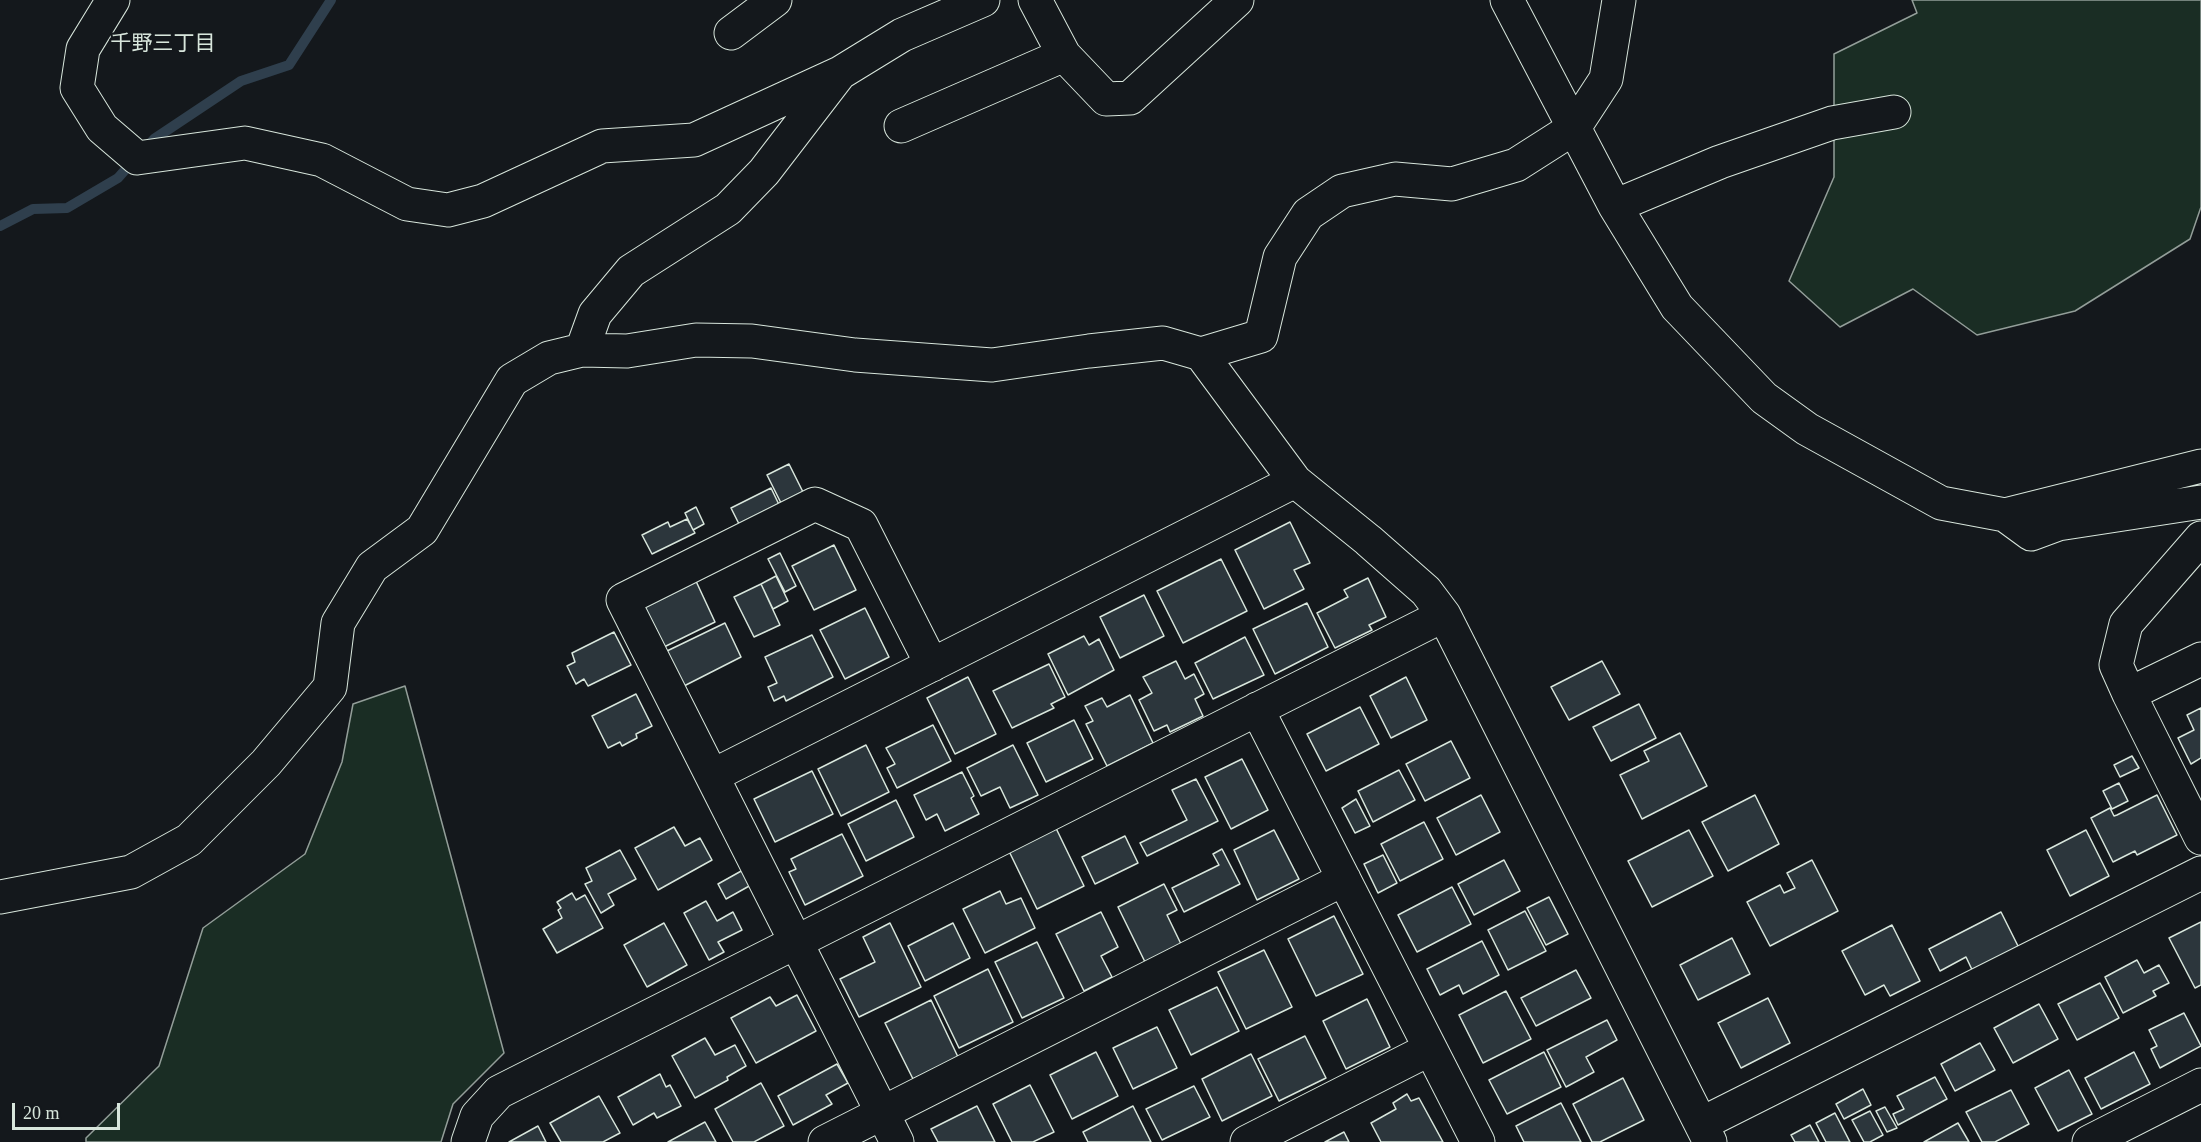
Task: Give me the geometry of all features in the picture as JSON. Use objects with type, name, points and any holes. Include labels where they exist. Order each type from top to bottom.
[{"type":"street","points":[[113,0],[83,49],[77,88],[102,128],[137,158],[245,143],[322,160],[407,204],[448,210],[483,201],[602,146],[693,141],[840,73],[902,35],[983,0]]},
{"type":"street","points":[[731,33],[775,0]]},
{"type":"street","points":[[1035,0],[1064,55],[1106,99],[1130,98],[1237,0]]},
{"type":"street","points":[[1507,0],[1615,206],[1677,307],[1764,398],[1808,429],[1941,502],[2005,515],[2031,534],[2058,524],[2201,502]]},
{"type":"street","points":[[0,897],[130,872],[189,840],[266,763],[330,687],[338,623],[372,567],[422,530],[512,380],[549,358],[582,350],[627,351],[696,340],[752,341],[855,355],[992,365],[1163,343],[1201,354],[1261,336],[1280,257],[1308,214],[1342,191],[1395,179],[1452,184],[1516,165],[1574,128],[1606,79],[1619,0]]},
{"type":"street","points":[[901,126],[1064,55]]},
{"type":"street","points":[[582,350],[595,314],[631,271],[728,209],[764,172],[840,73]]},
{"type":"street","points":[[1615,206],[1720,162],[1832,123],[1894,112]]},
{"type":"street","points":[[1201,354],[1294,481],[1368,540],[1426,591],[1444,615],[1705,1133],[2201,873]]},
{"type":"street","points":[[2005,515],[2201,466]]},
{"type":"street","points":[[712,776],[1294,481]]},
{"type":"street","points":[[897,1142],[623,600],[815,504],[861,525],[932,665]]},
{"type":"street","points":[[2201,538],[2126,624],[2116,665],[2201,838]]},
{"type":"street","points":[[468,1142],[477,1116],[499,1092],[1444,615]]},
{"type":"street","points":[[2129,694],[2201,659]]},
{"type":"street","points":[[1257,709],[1478,1142]]},
{"type":"street","points":[[825,1142],[1344,879]]},
{"type":"street","points":[[1247,1142],[1430,1049]]},
{"type":"street","points":[[2089,1142],[2201,1085]]},
{"type":"green space","points":[[1912,0],[2201,0],[2201,207],[2190,239],[2075,311],[1977,335],[1913,289],[1840,327],[1789,281],[1834,177],[1834,54],[1917,13]]},
{"type":"green space","points":[[405,686],[504,1053],[453,1104],[441,1142],[86,1142],[86,1138],[159,1066],[203,928],[305,854],[342,762],[353,704]]},
{"type":"building","points":[[789,464],[807,500],[785,511],[767,475]]},
{"type":"building","points":[[771,488],[784,515],[744,534],[731,508]]},
{"type":"building","points":[[696,507],[704,524],[693,530],[685,513]]},
{"type":"building","points":[[687,519],[695,533],[652,554],[642,535],[668,522],[670,527]]},
{"type":"building","points":[[1290,522],[1310,563],[1294,570],[1304,589],[1264,609],[1235,550]]},
{"type":"building","points":[[834,545],[856,590],[814,610],[792,566]]},
{"type":"building","points":[[780,553],[796,586],[785,592],[768,559]]},
{"type":"building","points":[[1221,559],[1247,611],[1183,643],[1157,591]]},
{"type":"building","points":[[776,576],[788,601],[773,609],[761,584]]},
{"type":"building","points":[[1368,578],[1386,617],[1369,625],[1372,630],[1335,648],[1317,613],[1348,597],[1344,590]]},
{"type":"building","points":[[695,579],[715,622],[662,648],[641,606]]},
{"type":"building","points":[[761,584],[780,625],[754,637],[734,597]]},
{"type":"building","points":[[1144,595],[1164,636],[1120,658],[1100,617]]},
{"type":"building","points":[[1307,603],[1328,647],[1275,674],[1253,629]]},
{"type":"building","points":[[865,608],[889,657],[845,679],[820,630]]},
{"type":"building","points":[[725,623],[741,657],[684,686],[667,651]]},
{"type":"building","points":[[614,632],[631,665],[588,686],[584,679],[576,684],[567,666],[575,662],[572,653]]},
{"type":"building","points":[[812,635],[833,677],[786,701],[784,696],[774,701],[768,687],[777,683],[765,657]]},
{"type":"building","points":[[1084,636],[1089,645],[1099,639],[1114,670],[1068,695],[1048,654]]},
{"type":"building","points":[[1245,637],[1264,675],[1213,699],[1195,663]]},
{"type":"building","points":[[1176,661],[1185,679],[1194,674],[1204,694],[1195,699],[1203,716],[1170,732],[1167,725],[1154,731],[1139,700],[1152,693],[1143,677]]},
{"type":"building","points":[[1602,661],[1620,694],[1569,720],[1551,687]]},
{"type":"building","points":[[1049,664],[1065,697],[1051,704],[1054,708],[1012,728],[993,691]]},
{"type":"building","points":[[968,677],[996,734],[955,754],[927,698]]},
{"type":"building","points":[[1406,677],[1427,720],[1391,738],[1370,696]]},
{"type":"building","points":[[636,694],[652,726],[636,734],[637,738],[622,746],[620,742],[608,748],[592,716]]},
{"type":"building","points":[[1130,695],[1153,743],[1107,766],[1086,724],[1093,721],[1085,706],[1102,698],[1107,707]]},
{"type":"building","points":[[1639,704],[1656,738],[1611,761],[1593,727]]},
{"type":"building","points":[[1360,707],[1379,744],[1326,771],[1307,734]]},
{"type":"building","points":[[2201,708],[2201,758],[2191,764],[2178,738],[2194,730],[2187,715]]},
{"type":"building","points":[[1074,720],[1093,759],[1046,782],[1027,743]]},
{"type":"building","points":[[933,725],[951,761],[897,788],[887,768],[895,764],[886,748]]},
{"type":"building","points":[[1680,733],[1707,786],[1642,819],[1620,775],[1649,761],[1644,751]]},
{"type":"building","points":[[1451,741],[1470,778],[1425,801],[1406,764]]},
{"type":"building","points":[[866,745],[889,792],[841,816],[818,769]]},
{"type":"building","points":[[1013,745],[1038,795],[1010,808],[1000,787],[981,796],[967,768]]},
{"type":"building","points":[[2132,756],[2139,768],[2120,777],[2114,765]]},
{"type":"building","points":[[1242,759],[1268,810],[1231,829],[1205,777]]},
{"type":"building","points":[[1399,770],[1415,800],[1373,822],[1358,791]]},
{"type":"building","points":[[812,771],[833,814],[775,842],[754,799]]},
{"type":"building","points":[[962,772],[974,796],[971,798],[979,814],[945,831],[937,814],[926,820],[914,795]]},
{"type":"building","points":[[1196,779],[1218,821],[1147,856],[1140,843],[1187,820],[1172,790]]},
{"type":"building","points":[[2119,783],[2128,801],[2112,809],[2103,791]]},
{"type":"building","points":[[1481,795],[1500,832],[1456,855],[1437,818]]},
{"type":"building","points":[[1755,795],[1779,844],[1728,871],[1702,822]]},
{"type":"building","points":[[2157,795],[2177,835],[2137,855],[2135,851],[2113,862],[2091,818],[2110,808],[2114,816],[2117,815]]},
{"type":"building","points":[[1356,799],[1370,826],[1355,833],[1342,808]]},
{"type":"building","points":[[896,800],[914,837],[866,861],[848,824]]},
{"type":"building","points":[[1053,822],[1084,886],[1037,909],[1006,845]]},
{"type":"building","points":[[1424,822],[1443,859],[1400,881],[1381,844]]},
{"type":"building","points":[[674,827],[685,846],[700,838],[712,860],[658,890],[635,848]]},
{"type":"building","points":[[1274,830],[1299,879],[1257,900],[1234,850]]},
{"type":"building","points":[[1689,830],[1713,876],[1652,907],[1628,861]]},
{"type":"building","points":[[2086,830],[2109,876],[2070,896],[2047,850]]},
{"type":"building","points":[[842,834],[863,876],[805,905],[789,872],[796,869],[791,859]]},
{"type":"building","points":[[1125,836],[1138,863],[1095,884],[1082,857]]},
{"type":"building","points":[[1222,849],[1240,884],[1184,912],[1172,888],[1219,865],[1213,854]]},
{"type":"building","points":[[620,850],[636,879],[608,894],[614,905],[601,913],[585,884],[592,881],[586,868]]},
{"type":"building","points":[[1383,855],[1397,883],[1378,893],[1364,864]]},
{"type":"building","points":[[1504,860],[1520,891],[1474,915],[1458,884]]},
{"type":"building","points":[[1812,860],[1838,911],[1770,946],[1747,902],[1780,885],[1784,893],[1795,888],[1787,873]]},
{"type":"building","points":[[743,870],[751,885],[726,899],[718,884]]},
{"type":"building","points":[[1164,884],[1177,910],[1167,915],[1181,944],[1145,962],[1118,907]]},
{"type":"building","points":[[1452,887],[1471,924],[1417,952],[1398,915]]},
{"type":"building","points":[[1000,891],[1006,904],[1021,898],[1035,928],[985,953],[963,909]]},
{"type":"building","points":[[572,893],[576,900],[585,895],[603,928],[557,953],[543,929],[562,918],[558,910],[561,908],[557,902]]},
{"type":"building","points":[[1549,897],[1568,934],[1546,945],[1527,908]]},
{"type":"building","points":[[706,901],[717,921],[733,912],[742,930],[718,942],[724,952],[709,960],[684,913]]},
{"type":"building","points":[[1525,911],[1546,951],[1508,970],[1488,930]]},
{"type":"building","points":[[1101,912],[1118,947],[1101,956],[1112,977],[1084,991],[1056,934]]},
{"type":"building","points":[[2001,912],[2021,952],[1975,976],[1966,957],[1940,971],[1929,949]]},
{"type":"building","points":[[1334,916],[1363,974],[1316,996],[1288,939]]},
{"type":"building","points":[[2201,922],[2201,985],[2195,988],[2169,938]]},
{"type":"building","points":[[664,923],[687,965],[647,987],[624,945]]},
{"type":"building","points":[[890,923],[921,987],[859,1017],[840,979],[875,962],[863,937]]},
{"type":"building","points":[[953,923],[970,958],[925,981],[908,946]]},
{"type":"building","points":[[1892,925],[1920,981],[1890,996],[1884,985],[1865,995],[1842,951]]},
{"type":"building","points":[[1732,938],[1750,974],[1698,1000],[1680,965]]},
{"type":"building","points":[[1482,941],[1499,975],[1463,994],[1459,985],[1440,995],[1427,969]]},
{"type":"building","points":[[1037,942],[1064,998],[1022,1018],[995,962]]},
{"type":"building","points":[[1264,950],[1292,1007],[1246,1029],[1218,972]]},
{"type":"building","points":[[2137,960],[2144,973],[2159,965],[2169,983],[2153,991],[2156,996],[2123,1013],[2105,977]]},
{"type":"building","points":[[988,969],[1013,1022],[959,1048],[934,996]]},
{"type":"building","points":[[1576,970],[1591,998],[1536,1026],[1521,998]]},
{"type":"building","points":[[2100,983],[2119,1018],[2077,1040],[2058,1004]]},
{"type":"building","points":[[1217,987],[1239,1031],[1191,1055],[1169,1010]]},
{"type":"building","points":[[1506,991],[1531,1039],[1483,1063],[1459,1015]]},
{"type":"building","points":[[797,995],[816,1031],[756,1063],[731,1018],[770,997],[776,1006]]},
{"type":"building","points":[[1768,998],[1790,1043],[1741,1068],[1718,1023]]},
{"type":"building","points":[[1367,999],[1390,1047],[1346,1069],[1323,1021]]},
{"type":"building","points":[[931,1000],[958,1057],[913,1079],[885,1023]]},
{"type":"building","points":[[2039,1004],[2058,1039],[2013,1063],[1994,1028]]},
{"type":"building","points":[[2184,1013],[2201,1046],[2160,1068],[2151,1049],[2157,1046],[2149,1030]]},
{"type":"building","points":[[1607,1020],[1617,1040],[1586,1057],[1594,1072],[1566,1087],[1547,1050]]},
{"type":"building","points":[[1157,1027],[1177,1068],[1133,1089],[1113,1048]]},
{"type":"building","points":[[1305,1036],[1326,1078],[1279,1101],[1258,1059]]},
{"type":"building","points":[[705,1038],[715,1055],[735,1045],[746,1066],[727,1077],[728,1080],[695,1098],[672,1056]]},
{"type":"building","points":[[1980,1043],[1995,1070],[1955,1091],[1941,1064]]},
{"type":"building","points":[[1096,1052],[1118,1096],[1072,1119],[1050,1075]]},
{"type":"building","points":[[1544,1052],[1561,1087],[1507,1114],[1489,1080]]},
{"type":"building","points":[[2134,1052],[2150,1084],[2101,1109],[2085,1078]]},
{"type":"building","points":[[1251,1054],[1272,1096],[1222,1121],[1202,1079]]},
{"type":"building","points":[[837,1064],[848,1083],[826,1095],[832,1104],[793,1125],[778,1096]]},
{"type":"building","points":[[2069,1070],[2092,1114],[2058,1131],[2035,1088]]},
{"type":"building","points":[[660,1074],[666,1087],[670,1085],[681,1106],[657,1118],[654,1113],[633,1125],[618,1097]]},
{"type":"building","points":[[1935,1077],[1947,1099],[1898,1125],[1893,1114],[1904,1109],[1897,1096]]},
{"type":"building","points":[[1623,1078],[1644,1120],[1600,1142],[1592,1142],[1573,1104]]},
{"type":"building","points":[[761,1083],[784,1126],[754,1142],[733,1142],[715,1109]]},
{"type":"building","points":[[1030,1085],[1054,1132],[1033,1142],[1012,1142],[993,1104]]},
{"type":"building","points":[[1194,1086],[1210,1117],[1162,1140],[1146,1109]]},
{"type":"building","points":[[1863,1089],[1871,1105],[1844,1119],[1836,1104]]},
{"type":"building","points":[[2011,1090],[2029,1124],[1995,1142],[1982,1142],[1966,1112]]},
{"type":"building","points":[[1407,1094],[1411,1101],[1419,1098],[1443,1142],[1381,1142],[1371,1123],[1396,1109],[1393,1103]]},
{"type":"building","points":[[599,1096],[620,1133],[603,1142],[561,1142],[550,1123]]},
{"type":"building","points":[[1561,1103],[1581,1142],[1524,1142],[1516,1126]]},
{"type":"building","points":[[977,1106],[995,1142],[938,1142],[931,1129]]},
{"type":"building","points":[[1133,1106],[1151,1142],[1088,1142],[1083,1132]]},
{"type":"building","points":[[1885,1107],[1897,1128],[1887,1132],[1876,1111]]},
{"type":"building","points":[[1870,1111],[1883,1135],[1870,1142],[1864,1142],[1852,1120]]},
{"type":"building","points":[[1835,1113],[1850,1142],[1826,1142],[1816,1123]]},
{"type":"building","points":[[705,1122],[716,1142],[668,1142]]},
{"type":"building","points":[[1958,1123],[1969,1142],[1924,1142]]},
{"type":"building","points":[[1810,1125],[1819,1142],[1795,1142],[1791,1135]]},
{"type":"building","points":[[538,1126],[546,1142],[509,1142]]},
{"type":"building","points":[[1344,1132],[1349,1142],[1325,1142]]},
{"type":"waterway","points":[[146,148],[154,139],[241,81],[289,65],[331,0]]},
{"type":"waterway","points":[[0,226],[33,209],[67,208],[118,178],[133,161]]},
{"type":"district","name":"千野三丁目","points":[[163,44]]}]
